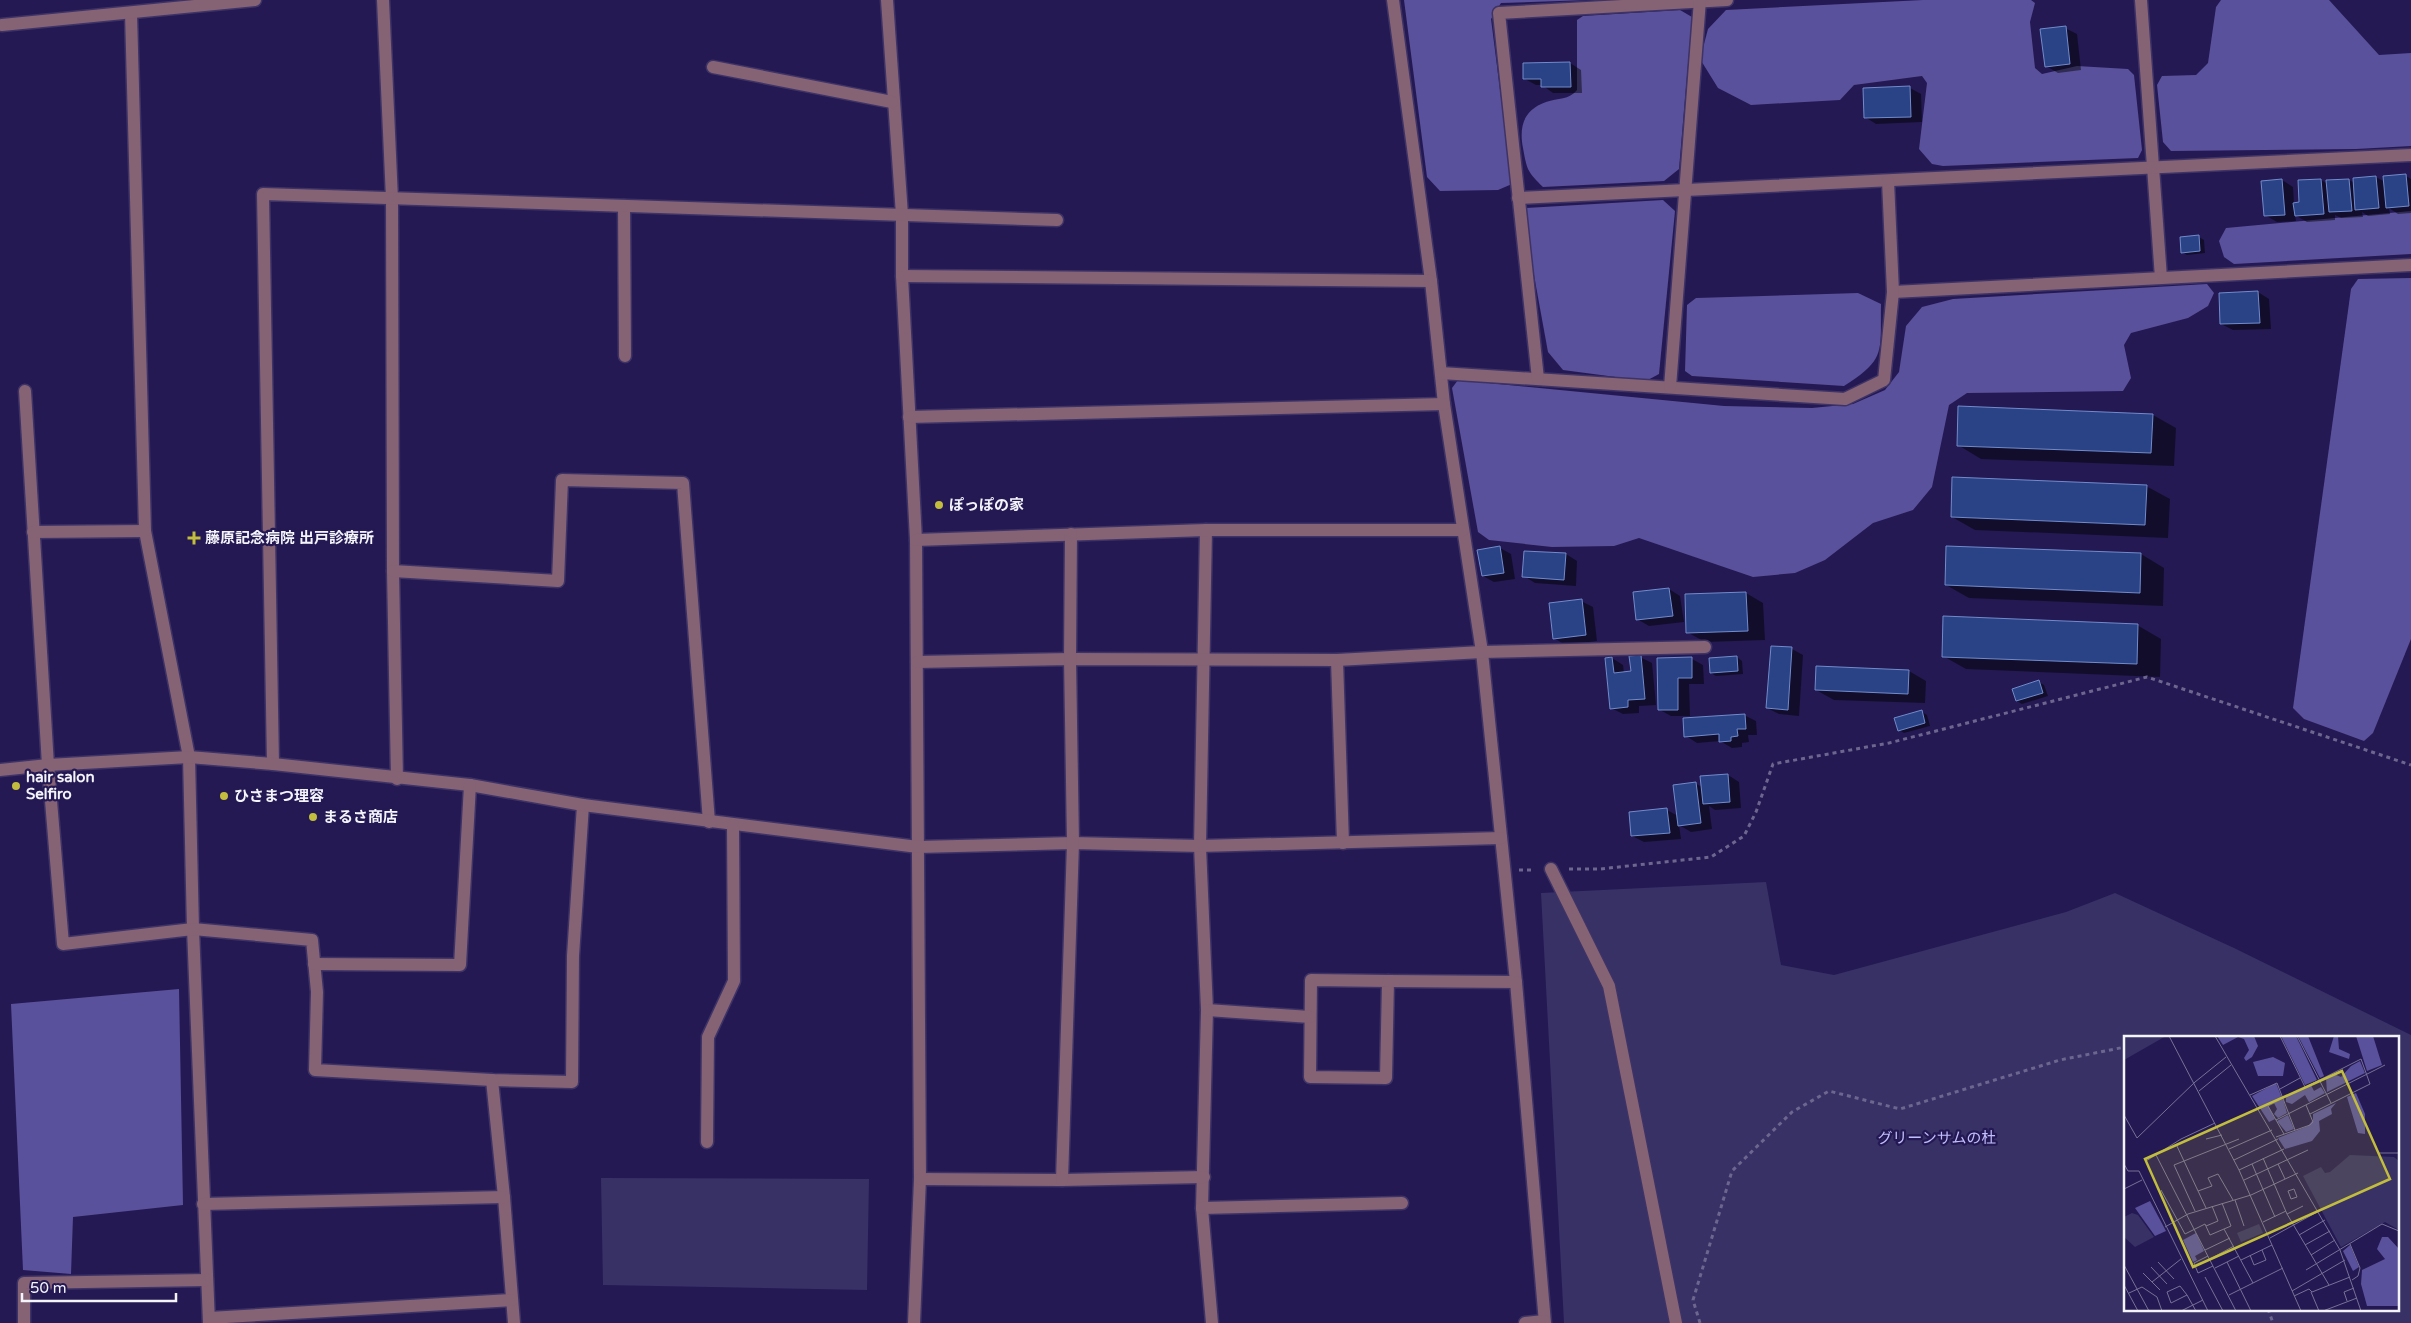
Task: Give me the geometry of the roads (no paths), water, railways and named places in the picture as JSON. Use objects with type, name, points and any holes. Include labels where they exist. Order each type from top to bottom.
[{"type":"street","points":[[2,25],[255,0]]},
{"type":"street","points":[[383,0],[392,199],[393,571],[397,778]]},
{"type":"street","points":[[887,0],[892,102],[902,215],[902,276],[916,540],[920,1179],[914,1323]]},
{"type":"street","points":[[1393,0],[1431,281],[1444,404],[1482,652],[1505,870],[1544,1322],[1525,1323]]},
{"type":"street","points":[[1538,379],[1499,13],[1727,0]]},
{"type":"street","points":[[2140,0],[2161,278]]},
{"type":"street","points":[[1670,388],[1700,1]]},
{"type":"street","points":[[131,13],[145,532],[188,757],[202,1204],[209,1320],[512,1300]]},
{"type":"street","points":[[713,67],[892,102]]},
{"type":"street","points":[[1518,198],[2411,155]]},
{"type":"street","points":[[1440,373],[1845,399],[1884,380],[1893,292],[1888,180]]},
{"type":"street","points":[[274,764],[263,194],[1057,220]]},
{"type":"street","points":[[624,206],[625,356]]},
{"type":"street","points":[[1893,292],[2411,265]]},
{"type":"street","points":[[902,276],[1431,281]]},
{"type":"street","points":[[25,390],[48,765],[63,944],[192,929],[312,940],[317,992],[315,1070],[492,1080],[572,1082],[573,956],[583,805]]},
{"type":"street","points":[[909,417],[1444,404]]},
{"type":"street","points":[[393,571],[558,581],[562,480],[683,483],[709,822]]},
{"type":"street","points":[[916,540],[1206,530],[1463,530]]},
{"type":"street","points":[[1206,530],[1200,846],[1208,1010],[1202,1208],[1212,1323]]},
{"type":"street","points":[[33,532],[145,532]]},
{"type":"street","points":[[1062,1180],[1073,843],[1070,659],[1071,534]]},
{"type":"street","points":[[917,662],[1070,659],[1337,660],[1482,652],[1705,648]]},
{"type":"street","points":[[1337,660],[1343,843]]},
{"type":"street","points":[[0,770],[48,765],[188,757],[274,764],[470,786],[583,805],[918,847],[1073,843],[1200,846],[1501,838]]},
{"type":"street","points":[[314,964],[460,965],[470,786]]},
{"type":"street","points":[[707,1142],[708,1037],[734,980],[733,825]]},
{"type":"street","points":[[1551,869],[1609,986],[1676,1323]]},
{"type":"street","points":[[1388,981],[1386,1078],[1310,1077],[1311,980],[1516,982]]},
{"type":"street","points":[[1208,1010],[1310,1017]]},
{"type":"street","points":[[492,1080],[514,1323]]},
{"type":"street","points":[[920,1179],[1062,1180],[1204,1177]]},
{"type":"street","points":[[202,1204],[504,1198]]},
{"type":"street","points":[[1202,1208],[1402,1203]]},
{"type":"street","points":[[24,1323],[24,1283],[207,1280]]},
{"type":"place","name":"ぽっぽの家","points":[[939,505]]},
{"type":"place","name":"藤原記念病院 出戸診療所","points":[[194,538]]},
{"type":"place","name":"hair salon Selfiro","points":[[16,786]]},
{"type":"place","name":"ひさまつ理容","points":[[224,796]]},
{"type":"place","name":"まるさ商店","points":[[313,817]]},
{"type":"park label","name":"グリーンサムの杜","points":[[1937,1138]]}]
